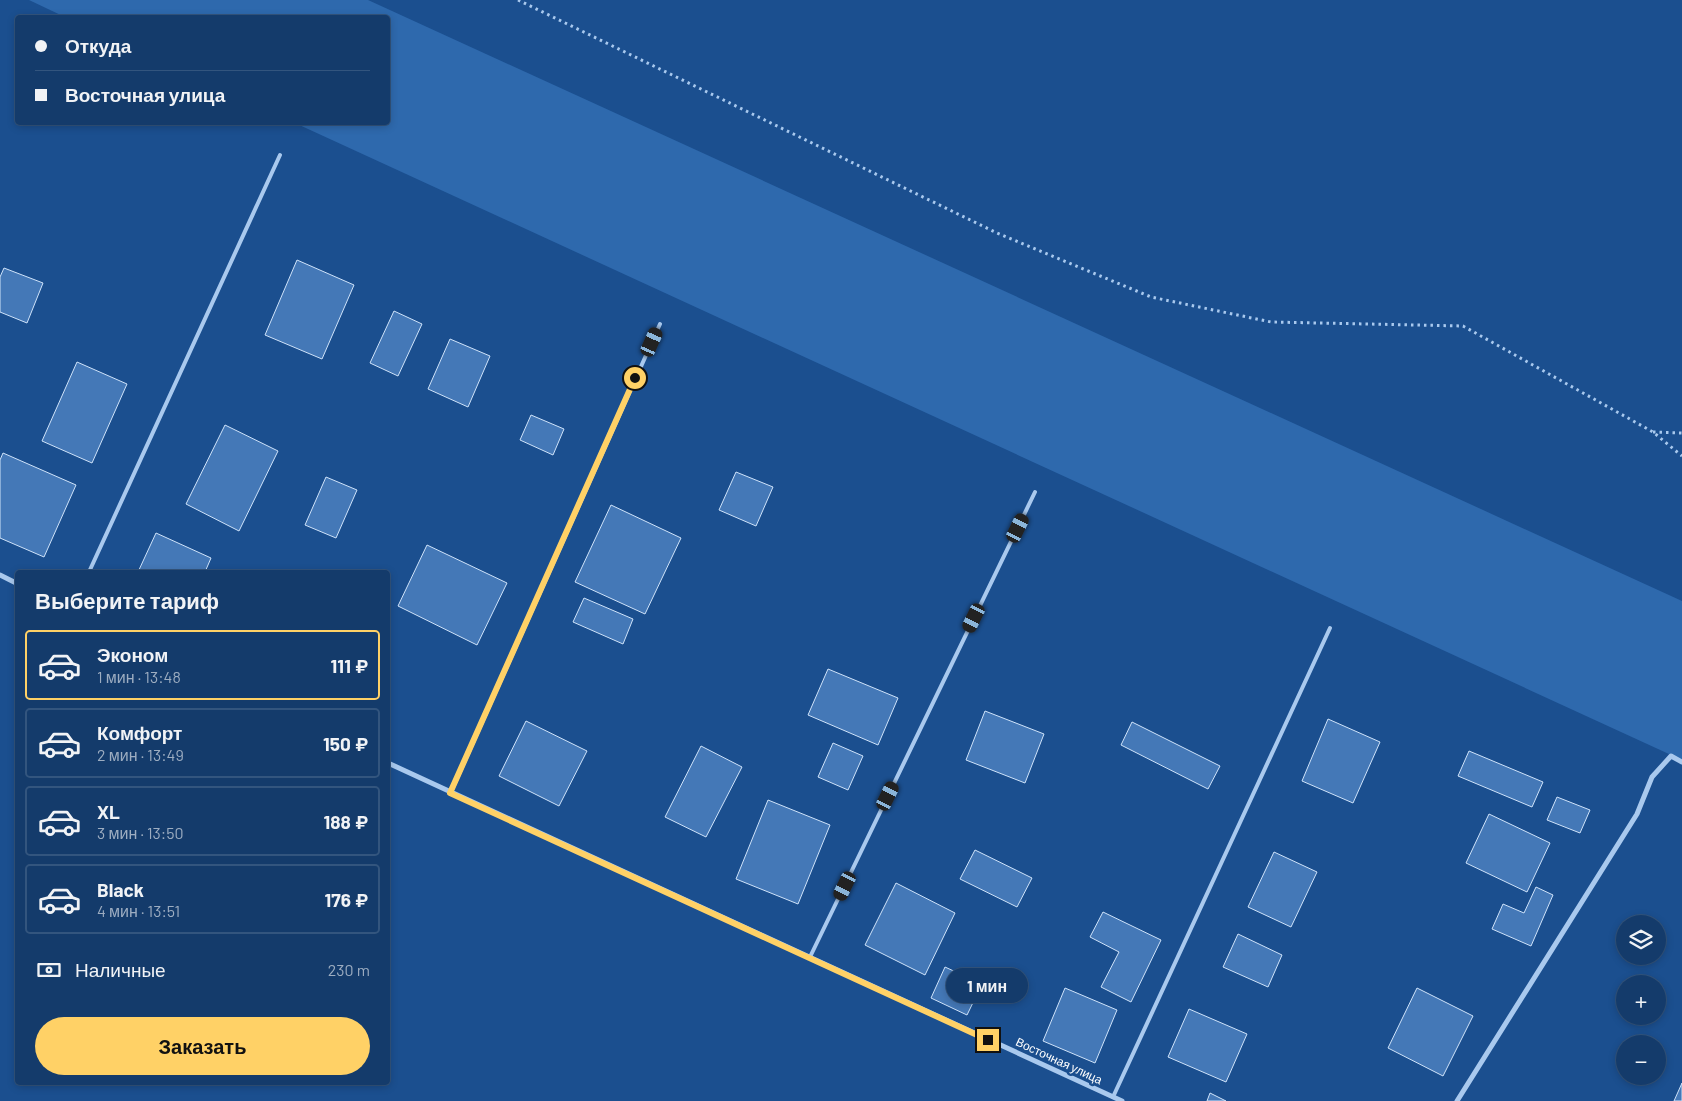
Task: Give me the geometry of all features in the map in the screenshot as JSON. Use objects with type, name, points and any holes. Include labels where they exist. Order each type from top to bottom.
[{"type":"street","points":[[0,575],[15,582]]},
{"type":"street","points":[[1457,1101],[1637,814],[1652,777],[1671,756],[1682,762]]},
{"type":"street","name":"Восточная улица","points":[[390,764],[1122,1101]]},
{"type":"lane","points":[[91,570],[280,155]]},
{"type":"lane","points":[[450,793],[660,324]]},
{"type":"lane","points":[[810,957],[1035,492]]},
{"type":"lane","points":[[1113,1097],[1330,628]]},
{"type":"path","points":[[518,0],[997,233],[1151,297],[1271,322],[1463,326],[1653,432],[1682,456]]},
{"type":"path","points":[[1653,432],[1682,433]]},
{"type":"shaded area","points":[[29,0],[368,0],[1682,601],[1682,760],[299,125],[390,125],[390,15],[61,15]]},
{"type":"building","points":[[297,260],[354,285],[322,359],[265,335]]},
{"type":"building","points":[[4,268],[43,283],[27,323],[0,312],[0,277]]},
{"type":"building","points":[[394,311],[422,324],[398,376],[370,363]]},
{"type":"building","points":[[450,339],[490,356],[468,407],[428,389]]},
{"type":"building","points":[[77,362],[127,384],[92,463],[42,441]]},
{"type":"building","points":[[531,415],[564,429],[553,455],[520,440]]},
{"type":"building","points":[[225,425],[278,451],[239,531],[186,504]]},
{"type":"building","points":[[3,453],[76,485],[44,557],[0,538],[0,460]]},
{"type":"building","points":[[736,472],[773,487],[756,526],[719,510]]},
{"type":"building","points":[[326,477],[357,490],[336,538],[305,525]]},
{"type":"building","points":[[611,505],[681,538],[645,614],[575,582]]},
{"type":"building","points":[[156,533],[211,558],[206,570],[139,570]]},
{"type":"building","points":[[427,545],[507,583],[477,645],[398,606]]},
{"type":"building","points":[[584,598],[633,619],[623,644],[573,622]]},
{"type":"building","points":[[828,669],[898,698],[878,745],[808,715]]},
{"type":"building","points":[[985,711],[1044,734],[1025,783],[966,760]]},
{"type":"building","points":[[1328,719],[1380,742],[1353,803],[1302,781]]},
{"type":"building","points":[[526,721],[587,751],[559,806],[499,776]]},
{"type":"building","points":[[1132,722],[1220,766],[1208,789],[1121,745]]},
{"type":"building","points":[[833,743],[863,756],[848,790],[818,777]]},
{"type":"building","points":[[701,746],[742,767],[706,837],[665,817]]},
{"type":"building","points":[[1469,751],[1543,782],[1532,807],[1458,776]]},
{"type":"building","points":[[1557,797],[1590,810],[1580,833],[1547,820]]},
{"type":"building","points":[[768,800],[830,825],[798,904],[736,879]]},
{"type":"building","points":[[1489,814],[1550,843],[1527,892],[1466,863]]},
{"type":"building","points":[[975,850],[1032,878],[1017,907],[960,879]]},
{"type":"building","points":[[1274,852],[1317,872],[1291,927],[1248,907]]},
{"type":"building","points":[[896,883],[955,913],[925,975],[865,945]]},
{"type":"building","points":[[1536,887],[1553,895],[1531,946],[1492,929],[1503,904],[1524,913]]},
{"type":"building","points":[[1103,912],[1161,940],[1131,1002],[1101,987],[1119,952],[1090,937]]},
{"type":"building","points":[[1238,934],[1282,955],[1268,987],[1223,967]]},
{"type":"building","points":[[945,967],[982,984],[967,1015],[931,998]]},
{"type":"building","points":[[1065,988],[1117,1010],[1095,1063],[1043,1041]]},
{"type":"building","points":[[1417,988],[1473,1016],[1443,1076],[1388,1048]]},
{"type":"building","points":[[1189,1009],[1247,1034],[1226,1082],[1168,1057]]},
{"type":"building","points":[[1682,1083],[1682,1101],[1674,1101]]},
{"type":"building","points":[[1210,1093],[1226,1101],[1207,1101]]},
{"type":"route","points":[[635,378],[450,793],[988,1040]]}]
